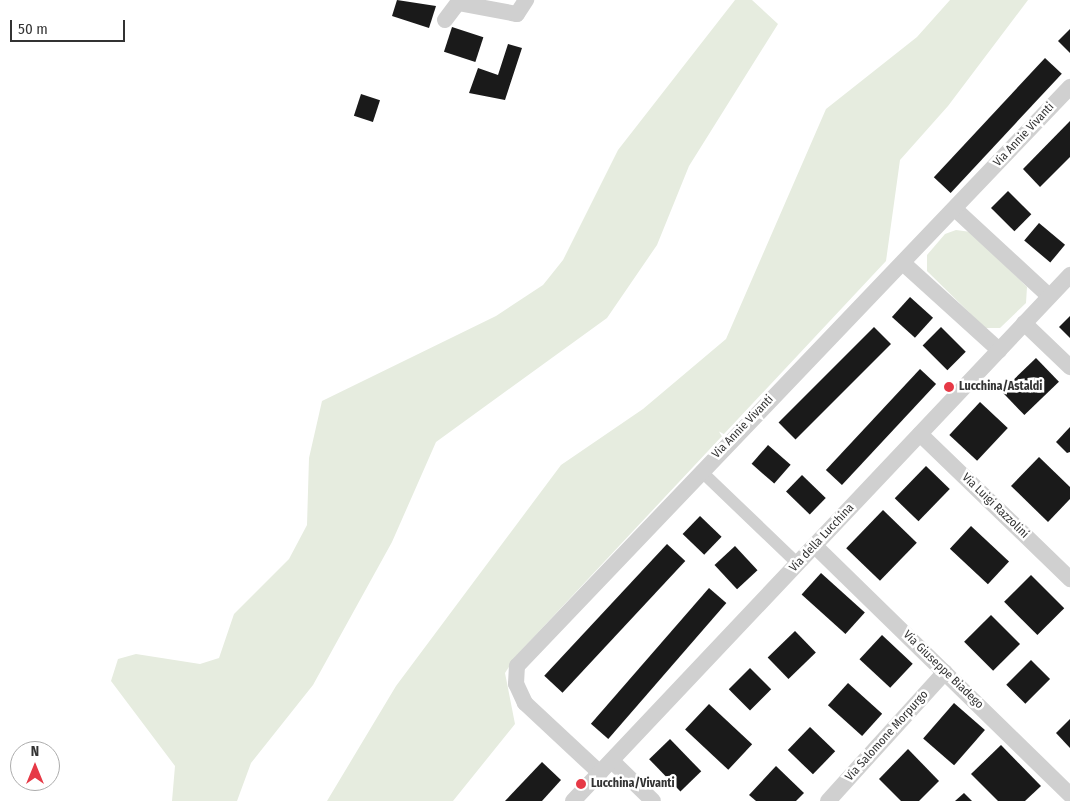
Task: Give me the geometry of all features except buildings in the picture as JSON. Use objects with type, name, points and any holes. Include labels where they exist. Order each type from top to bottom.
[{"type":"street","points":[[445,20],[458,3],[517,14],[526,0]]},
{"type":"street","name":"Via Annie Vivanti","points":[[654,801],[606,767],[525,703],[516,684],[517,666],[701,470],[903,263],[1070,87]]},
{"type":"street","points":[[955,209],[1049,296]]},
{"type":"street","points":[[903,263],[999,350]]},
{"type":"street","name":"Via della Lucchina","points":[[573,801],[1070,275]]},
{"type":"street","points":[[1024,323],[1070,367]]},
{"type":"street","name":"Via Luigi Razzolini","points":[[920,434],[1070,578]]},
{"type":"street","points":[[701,470],[798,564]]},
{"type":"street","name":"Via Giuseppe Biadego","points":[[815,546],[1070,796]]},
{"type":"street","name":"Via Salomone Morpurgo","points":[[828,801],[945,672]]},
{"type":"shaded area","points":[[735,0],[752,0],[778,24],[689,166],[657,245],[607,318],[436,442],[392,542],[313,685],[251,763],[237,801],[172,801],[175,766],[111,681],[118,659],[136,654],[200,664],[219,658],[234,614],[289,559],[307,525],[309,458],[322,401],[496,316],[543,285],[563,260],[618,150]]},
{"type":"shaded area","points":[[950,0],[1028,0],[948,106],[900,160],[886,261],[516,656],[505,673],[515,724],[453,801],[327,801],[396,686],[561,465],[643,409],[726,339],[826,109],[917,37]]},
{"type":"shaded area","points":[[956,230],[971,232],[1027,287],[1026,303],[1000,328],[985,328],[927,271],[927,255],[945,234]]},
{"type":"place","name":"Lucchina/Astaldi","points":[[949,387]]},
{"type":"place","name":"Lucchina/Vivanti","points":[[581,784]]}]
